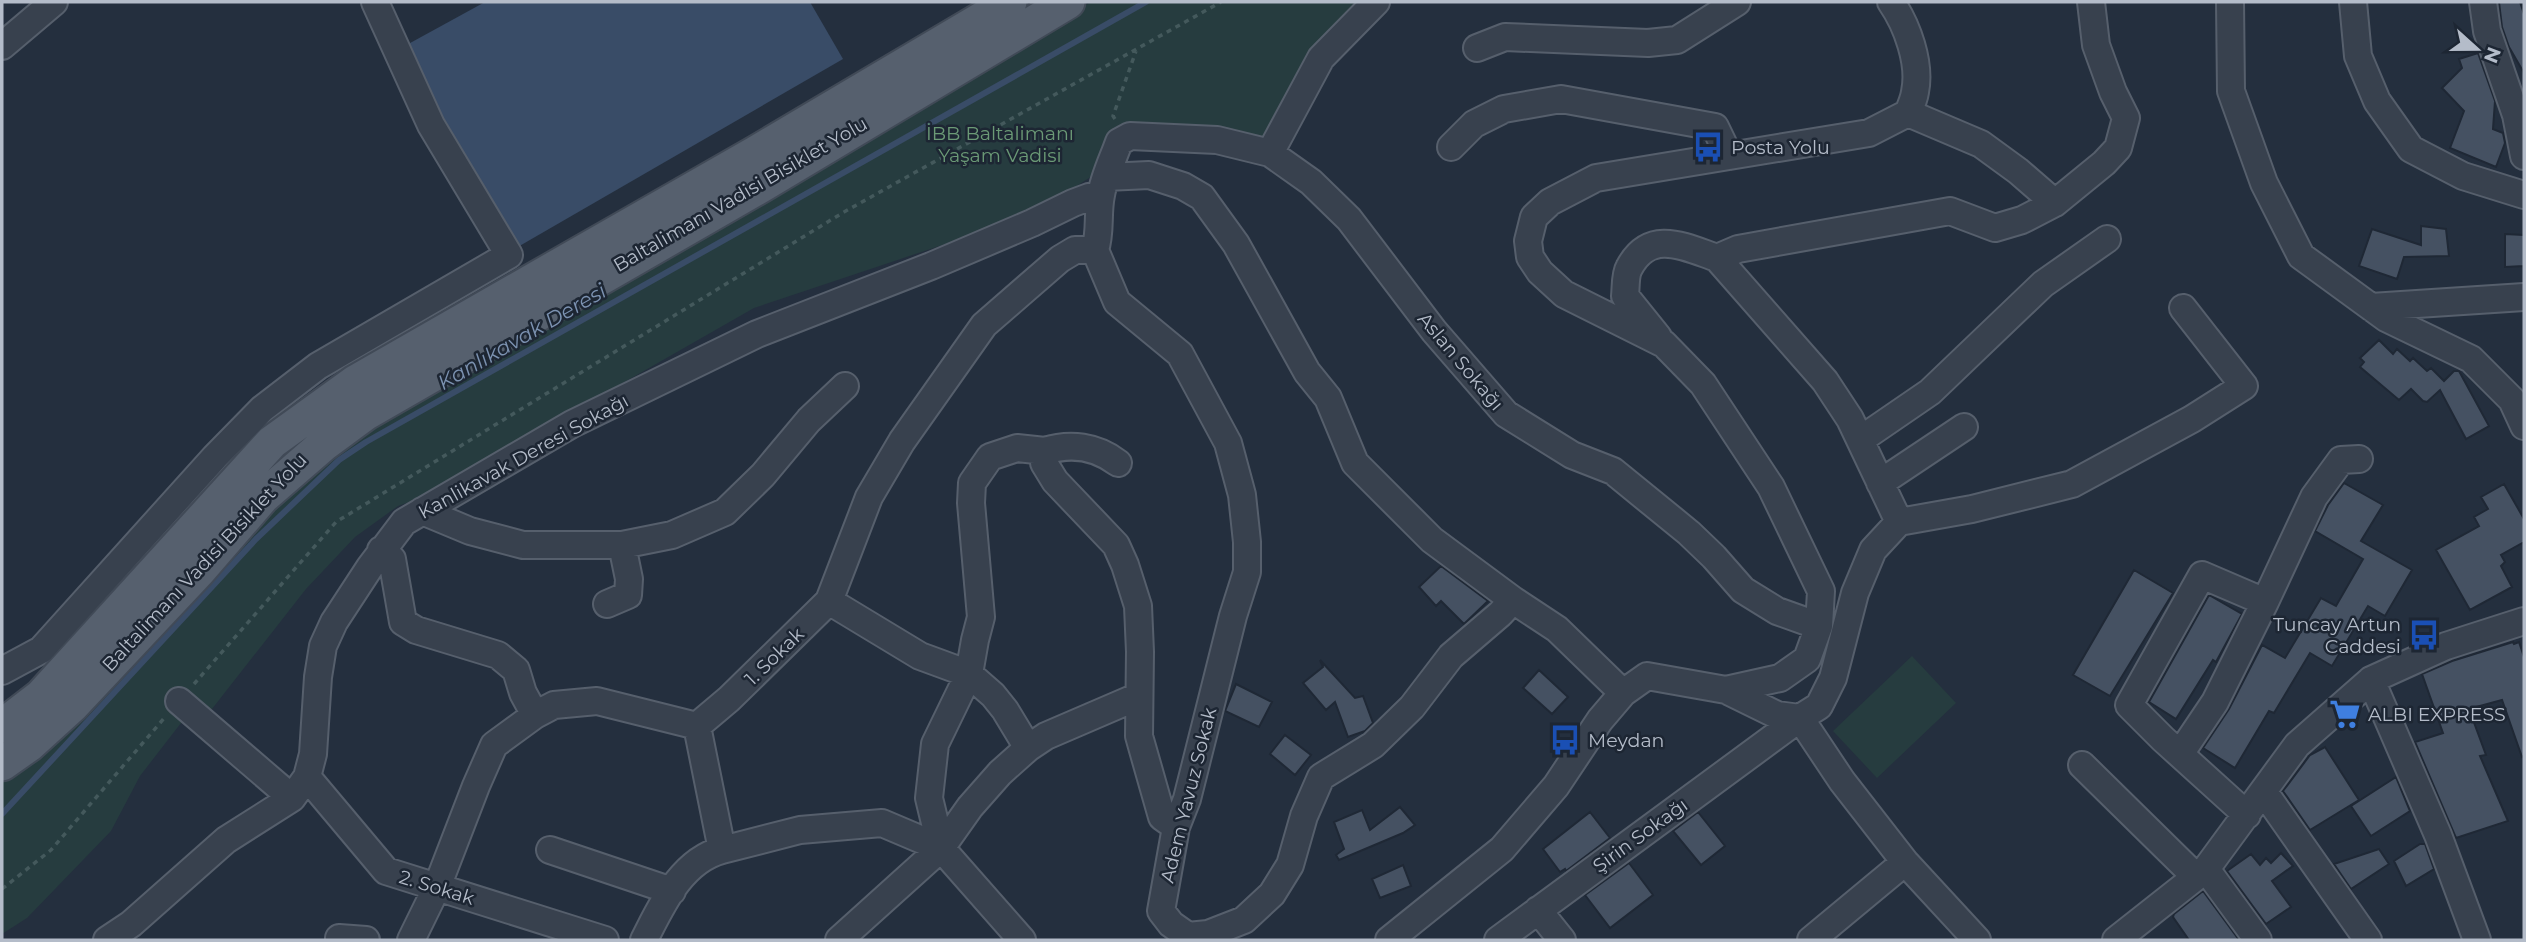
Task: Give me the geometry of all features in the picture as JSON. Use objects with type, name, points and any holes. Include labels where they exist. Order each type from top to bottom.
[{"type":"main road","points":[[2,726],[41,696],[272,442],[355,382],[755,153],[1010,2]]},
{"type":"main road","points":[[2,764],[29,746],[73,705],[199,571],[263,498],[323,445],[365,414],[761,186],[1068,2]]},
{"type":"street","points":[[2,46],[54,2]]},
{"type":"street","points":[[2,671],[41,650],[215,457],[262,409],[318,366],[509,255],[431,125],[375,2]]},
{"type":"street","points":[[1095,250],[1100,237],[1103,186],[1119,142],[1123,138],[1130,135],[1217,140],[1270,153],[1321,58],[1376,2]]},
{"type":"street","points":[[1478,48],[1505,37],[1648,43],[1676,40],[1737,2]]},
{"type":"street","points":[[1717,258],[1738,249],[1951,211],[1995,228],[2022,220],[2055,203],[2118,148],[2126,118],[2113,92],[2096,45],[2091,2]]},
{"type":"street","points":[[2231,2],[2231,92],[2264,183],[2301,256],[2386,318],[2471,359],[2512,400],[2524,426]]},
{"type":"street","points":[[2353,2],[2358,56],[2377,101],[2411,149],[2463,176],[2524,195]]},
{"type":"street","points":[[2483,2],[2487,32],[2516,115],[2524,156]]},
{"type":"street","points":[[1664,344],[1564,294],[1540,272],[1530,257],[1528,241],[1534,217],[1550,202],[1597,178],[1869,133],[1909,113],[1917,68],[1901,16],[1891,3]]},
{"type":"street","points":[[1451,147],[1474,124],[1504,108],[1561,99],[1715,127],[1729,156]]},
{"type":"street","points":[[1909,113],[1981,144],[2055,203]]},
{"type":"street","name":"Aslan Sokağı","points":[[1270,153],[1326,195],[1349,219],[1434,331],[1506,414],[1572,455],[1613,471],[1689,533],[1743,590],[1777,611],[1819,626]]},
{"type":"street","points":[[1103,186],[1149,175],[1183,186],[1202,197],[1236,244],[1307,372],[1328,398],[1356,463],[1432,540],[1557,629],[1623,693]]},
{"type":"street","name":"Kanlikavak Deresi Sokağı","points":[[299,788],[313,754],[318,677],[323,646],[334,622],[404,522],[572,424],[757,334],[931,266],[1081,200],[1103,186]]},
{"type":"street","points":[[1860,440],[1930,391],[2043,284],[2107,239]]},
{"type":"street","points":[[1726,690],[1780,678],[1807,659],[1819,626],[1821,592],[1771,487],[1703,384],[1664,344],[1625,296],[1628,269],[1646,248],[1666,242],[1717,258],[1825,381],[1860,440],[1899,522],[1972,509],[2072,484],[2192,419],[2245,386],[2183,307]]},
{"type":"street","name":"1. Sokak","points":[[697,726],[729,699],[829,601],[869,497],[902,441],[941,387],[958,358],[984,325],[1060,259],[1076,250],[1095,250]]},
{"type":"street","name":"Adem Yavuz Sokak","points":[[1095,250],[1117,302],[1180,354],[1228,443],[1242,495],[1247,572],[1233,616],[1187,799],[1176,827],[1161,911],[1171,924],[1188,936],[1208,934],[1244,920],[1272,894],[1290,865],[1304,816],[1321,777],[1373,745],[1412,707],[1451,656],[1514,600]]},
{"type":"street","points":[[2371,307],[2524,297]]},
{"type":"street","points":[[422,511],[470,531],[523,545],[622,545],[672,535],[725,512],[763,475],[809,419],[845,386]]},
{"type":"street","points":[[1880,483],[1964,427]]},
{"type":"street","points":[[940,848],[929,798],[935,744],[969,674],[982,617],[971,503],[972,483],[990,457],[1017,448],[1045,451],[1060,446],[1086,447],[1118,463]]},
{"type":"street","points":[[1045,451],[1044,463],[1055,481],[1116,545],[1125,565],[1138,606],[1139,736],[1149,779],[1162,817],[1176,827]]},
{"type":"street","points":[[2180,754],[2215,702],[2314,497],[2341,460],[2359,460]]},
{"type":"street","name":"Şirin Sokağı","points":[[1498,940],[1819,706],[1833,678],[1855,593],[1874,550],[1899,522]]},
{"type":"street","points":[[607,604],[628,595],[629,579],[622,545]]},
{"type":"street","points":[[382,550],[392,559],[403,622],[416,630],[498,655],[516,670],[523,693],[535,715]]},
{"type":"street","points":[[2247,815],[2129,705],[2203,575],[2265,602]]},
{"type":"street","points":[[829,601],[920,656],[969,674],[993,695],[1028,748]]},
{"type":"street","points":[[2116,940],[2201,873],[2297,745],[2371,680],[2446,646],[2524,621]]},
{"type":"street","points":[[1389,940],[1502,849],[1556,786],[1600,720],[1623,693],[1647,676],[1726,690],[1791,724],[1842,781],[1905,862],[1977,940]]},
{"type":"street","points":[[2371,680],[2438,835],[2477,940]]},
{"type":"street","points":[[839,940],[940,848],[970,807],[1000,773],[1028,748],[1057,730],[1139,696]]},
{"type":"street","name":"2. Sokak","points":[[179,701],[299,788],[386,872],[605,940]]},
{"type":"street","points":[[411,940],[437,887],[494,745],[535,715],[554,705],[597,701],[697,726],[722,850]]},
{"type":"street","points":[[2082,765],[2201,873],[2258,940]]},
{"type":"street","points":[[107,940],[131,925],[226,840],[299,788]]},
{"type":"street","points":[[2264,792],[2368,940]]},
{"type":"street","points":[[644,940],[672,891],[685,873],[706,854],[800,830],[882,822],[940,848],[1022,940]]},
{"type":"street","points":[[550,850],[672,891]]},
{"type":"street","points":[[1811,940],[1905,862]]},
{"type":"street","points":[[1538,910],[1562,940]]},
{"type":"street","points":[[340,938],[366,940]]},
{"type":"path","points":[[1123,138],[1113,116],[1136,49]]},
{"type":"green space","name":"İBB Baltalimanı Yaşam Vadisi","points":[[1091,2],[1366,2],[1266,145],[1114,131],[1092,176],[1032,215],[754,308],[572,412],[426,503],[412,501],[398,506],[355,537],[306,589],[212,709],[199,708],[188,714],[140,776],[111,831],[27,918],[2,934],[2,779],[288,486],[353,431]]},
{"type":"green space","points":[[1912,656],[1956,703],[1877,778],[1833,731]]},
{"type":"water","points":[[485,2],[810,2],[843,59],[516,248],[401,48]]},
{"type":"building","points":[[2499,2],[2520,2],[2524,14],[2524,73],[2509,47],[2502,27]]},
{"type":"building","points":[[2478,53],[2495,101],[2493,129],[2503,133],[2505,143],[2496,167],[2450,148],[2464,111],[2442,88],[2462,68],[2459,59]]},
{"type":"building","points":[[2421,226],[2446,229],[2449,256],[2404,257],[2397,279],[2359,266],[2372,229],[2421,245]]},
{"type":"building","points":[[2505,234],[2524,235],[2524,266],[2505,267]]},
{"type":"building","points":[[2379,340],[2393,354],[2397,349],[2410,361],[2413,358],[2427,371],[2431,368],[2444,381],[2454,371],[2459,371],[2489,426],[2466,439],[2440,390],[2427,402],[2411,389],[2399,400],[2360,367],[2364,362],[2360,358]]},
{"type":"building","points":[[2344,483],[2383,505],[2361,541],[2412,570],[2385,616],[2368,606],[2332,666],[2310,653],[2274,713],[2269,711],[2235,768],[2203,748],[2229,709],[2262,645],[2285,658],[2321,598],[2336,606],[2363,559],[2315,531],[2328,505]]},
{"type":"building","points":[[2504,484],[2524,519],[2524,542],[2501,555],[2505,562],[2501,566],[2512,587],[2470,610],[2436,550],[2479,526],[2474,517],[2488,509],[2481,497]]},
{"type":"building","points":[[1441,566],[1488,601],[1464,624],[1441,601],[1436,606],[1419,587]]},
{"type":"building","points":[[2134,570],[2173,593],[2110,696],[2073,675]]},
{"type":"building","points":[[2209,595],[2242,614],[2216,662],[2213,660],[2176,719],[2149,702]]},
{"type":"building","points":[[2519,642],[2524,657],[2524,756],[2522,757],[2502,700],[2469,709],[2486,755],[2480,756],[2508,821],[2456,838],[2415,742],[2443,733],[2422,674],[2452,661]]},
{"type":"building","points":[[1320,660],[1355,698],[1363,696],[1373,723],[1365,731],[1348,737],[1335,702],[1326,710],[1303,683],[1323,667]]},
{"type":"building","points":[[1539,670],[1568,697],[1552,714],[1523,688]]},
{"type":"building","points":[[1236,684],[1272,702],[1259,727],[1225,711]]},
{"type":"building","points":[[1285,735],[1311,755],[1295,775],[1270,754]]},
{"type":"building","points":[[2325,747],[2359,800],[2310,830],[2283,791],[2310,755]]},
{"type":"building","points":[[2396,777],[2410,811],[2371,836],[2351,806]]},
{"type":"building","points":[[1400,807],[1415,825],[1403,833],[1339,860],[1336,855],[1344,849],[1334,822],[1362,810],[1370,830]]},
{"type":"building","points":[[1590,812],[1610,838],[1566,871],[1565,869],[1560,872],[1543,849]]},
{"type":"building","points":[[1698,812],[1725,846],[1701,865],[1673,831]]},
{"type":"building","points":[[2420,844],[2425,844],[2434,869],[2406,886],[2394,861]]},
{"type":"building","points":[[2379,849],[2389,864],[2351,889],[2334,864]]},
{"type":"building","points":[[2281,853],[2293,866],[2272,881],[2291,907],[2266,924],[2227,871],[2251,854],[2260,865],[2266,858],[2271,863]]},
{"type":"building","points":[[1629,863],[1653,895],[1610,928],[1585,895]]},
{"type":"building","points":[[1403,865],[1411,886],[1380,898],[1372,879]]},
{"type":"building","points":[[2203,891],[2239,940],[2189,940],[2173,917]]},
{"type":"waterway","name":"Kanlıkavak Deresi","points":[[2,814],[256,539],[339,460],[366,442],[1146,2]]},
{"type":"place","name":"Posta Yolu","points":[[1708,147]]},
{"type":"place","name":"Tuncay Artun Caddesi","points":[[2424,635]]},
{"type":"place","name":"ALBI EXPRESS","points":[[2345,714]]},
{"type":"place","name":"Meydan","points":[[1565,740]]}]
